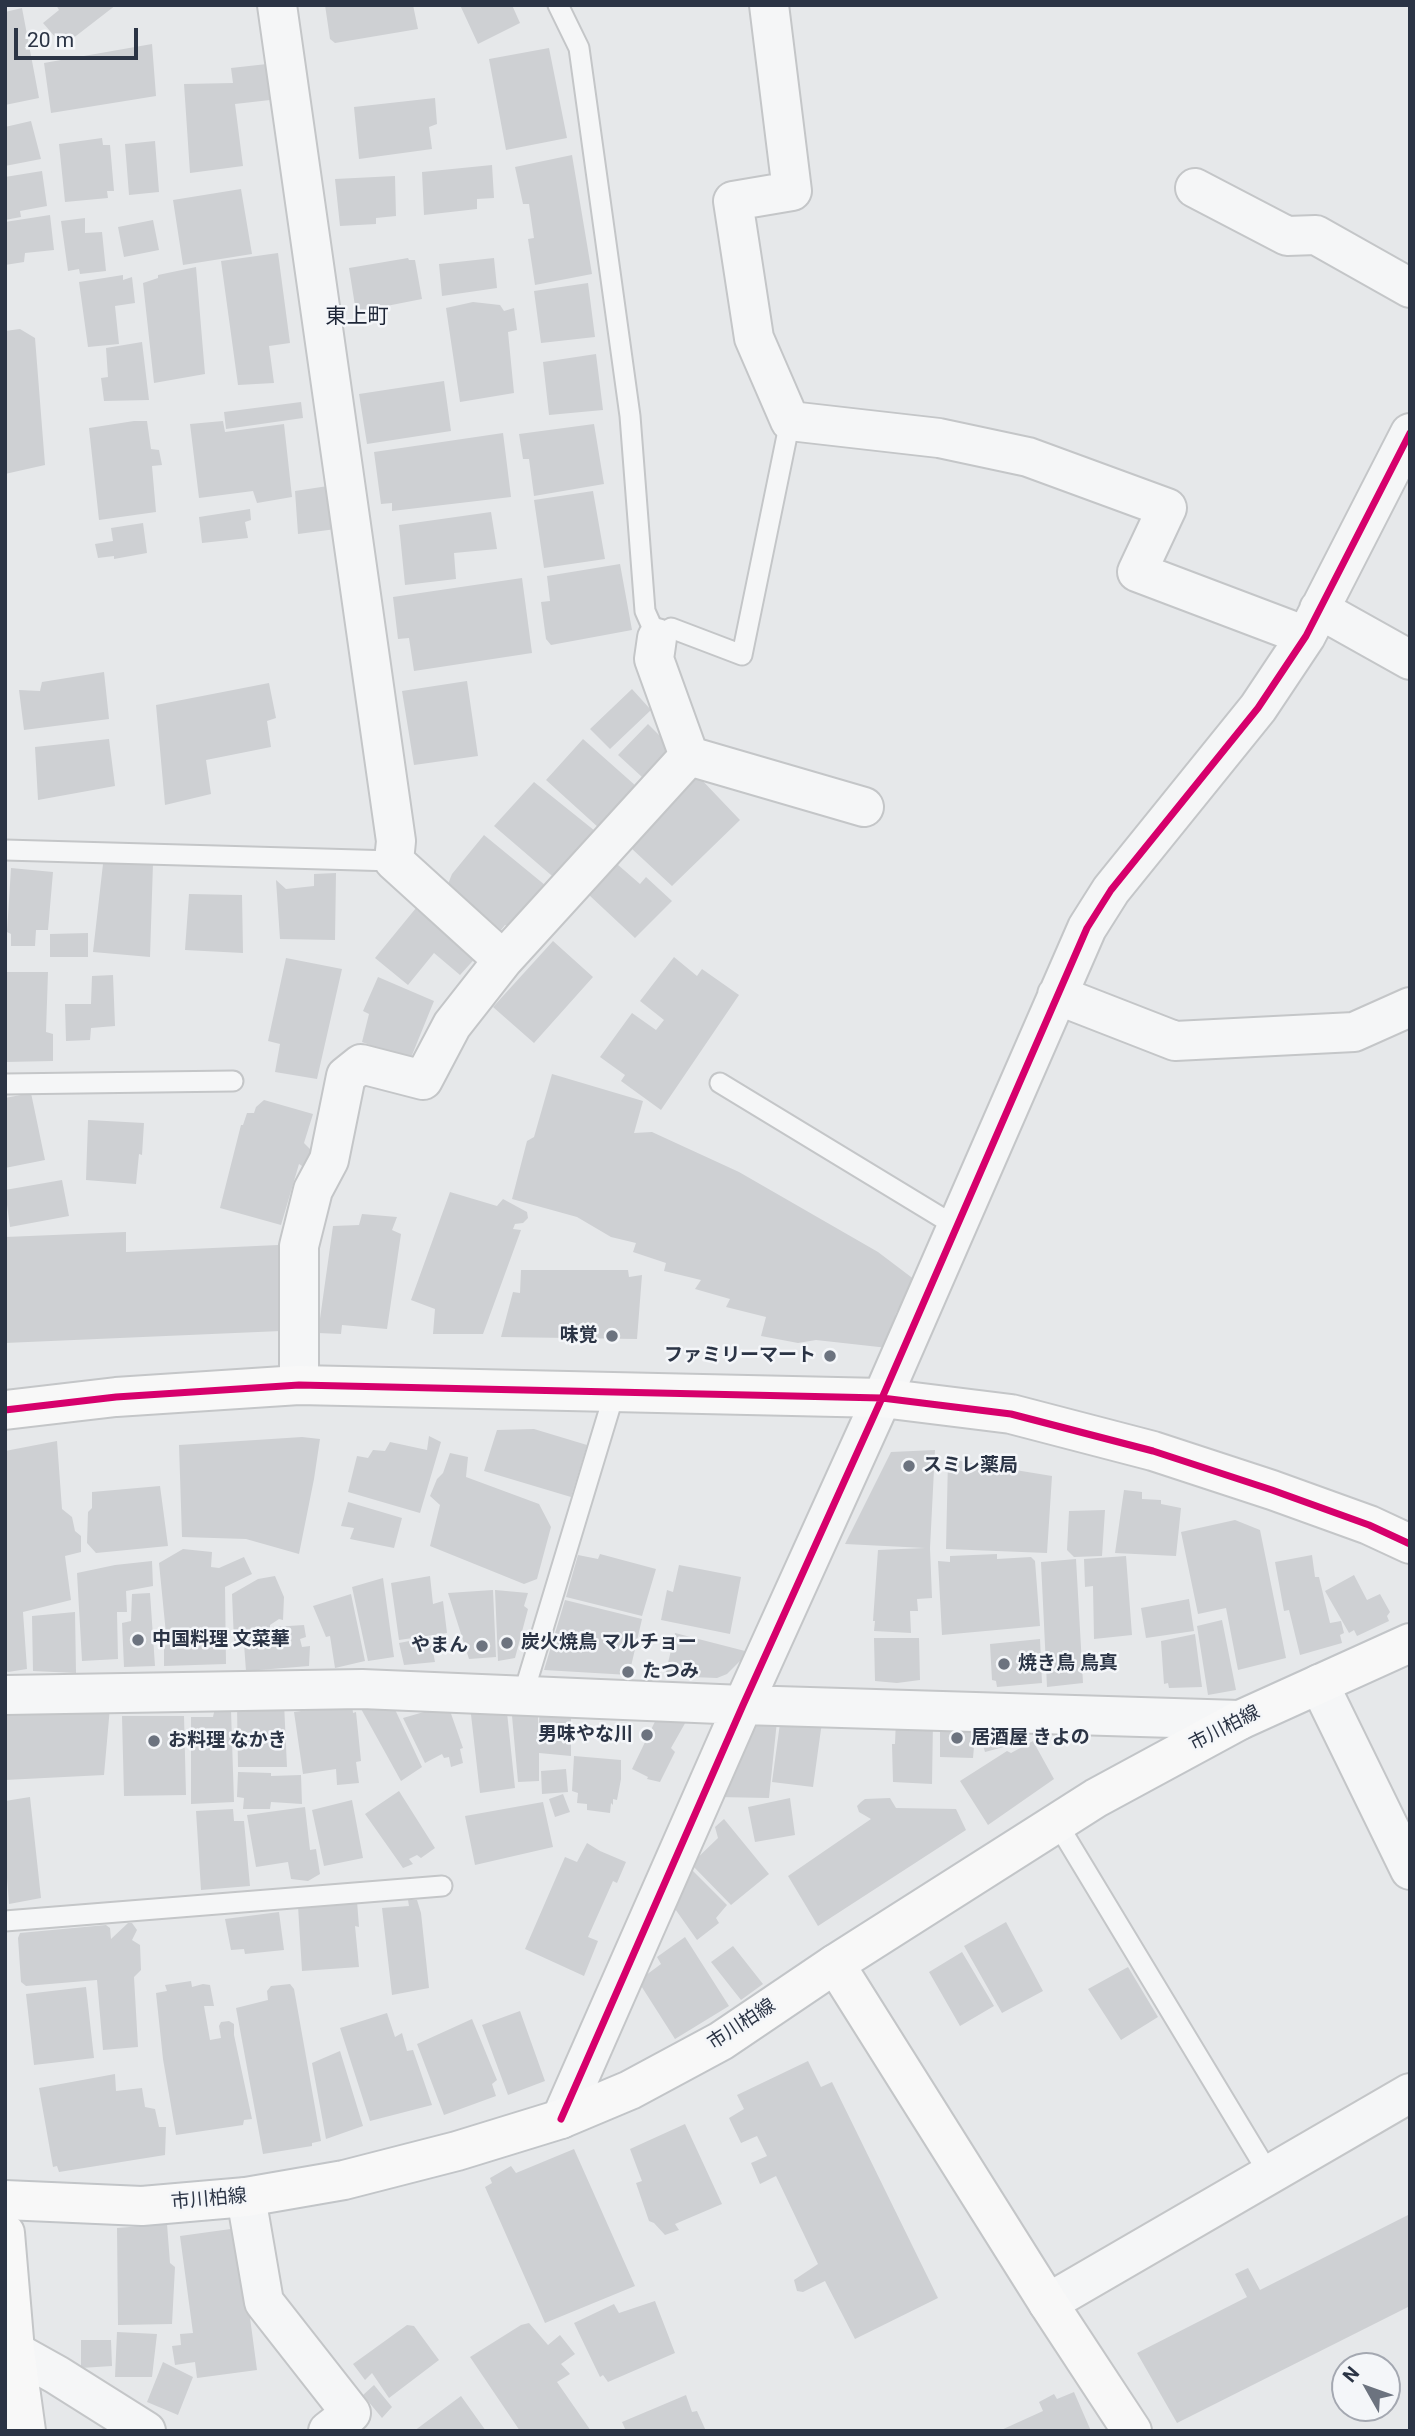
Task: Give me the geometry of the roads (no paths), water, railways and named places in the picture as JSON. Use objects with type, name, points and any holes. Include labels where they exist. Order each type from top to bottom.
[{"type":"street","points":[[277,5],[396,841],[394,861],[502,960]]},
{"type":"street","points":[[769,5],[792,191],[733,201],[754,338],[790,421],[939,438],[1028,457],[1167,508],[1137,572],[1312,622],[1410,660]]},
{"type":"street","points":[[1195,188],[1287,236],[1316,235],[1410,288]]},
{"type":"street","points":[[561,2119],[743,1705],[882,1398],[1087,928],[1111,890],[1258,708],[1312,622],[1410,433]]},
{"type":"street","points":[[657,638],[654,659],[689,755]]},
{"type":"street","points":[[689,755],[864,807]]},
{"type":"street","points":[[299,1385],[299,1246],[313,1190],[329,1160],[346,1076],[360,1064],[423,1080],[452,1025],[502,960],[689,755]]},
{"type":"street","points":[[1057,995],[1175,1041],[1354,1032],[1410,1007]]},
{"type":"street","points":[[5,1410],[116,1397],[299,1385],[882,1398],[1011,1415],[1153,1451],[1369,1525],[1410,1544]]},
{"type":"street","name":"市川柏線","points":[[5,2200],[142,2206],[246,2197],[344,2180],[457,2151],[561,2119],[630,2090],[721,2040],[1096,1798],[1240,1720],[1410,1643]]},
{"type":"street","points":[[1319,1684],[1410,1870]]},
{"type":"street","points":[[5,1695],[362,1689],[743,1705],[1240,1720]]},
{"type":"street","points":[[835,1964],[1132,2431]]},
{"type":"street","points":[[1048,2302],[1410,2093]]},
{"type":"street","points":[[246,2197],[264,2302],[351,2413],[328,2431]]},
{"type":"street","points":[[5,2233],[10,2349],[26,2431]]},
{"type":"street","points":[[10,2349],[146,2431]]},
{"type":"lane","points":[[558,5],[579,48],[630,416],[645,611],[657,638],[671,628],[742,655],[790,421]]},
{"type":"lane","points":[[5,850],[394,861]]},
{"type":"lane","points":[[5,1084],[233,1082]]},
{"type":"lane","points":[[720,1083],[957,1227]]},
{"type":"lane","points":[[523,1695],[615,1391]]},
{"type":"lane","points":[[1057,1823],[1269,2174]]},
{"type":"lane","points":[[5,1921],[442,1886]]},
{"type":"place","name":"味覚","points":[[612,1336]]},
{"type":"place","name":"ファミリーマート","points":[[830,1356]]},
{"type":"place","name":"スミレ薬局","points":[[909,1466]]},
{"type":"place","name":"中国料理 文菜華","points":[[138,1640]]},
{"type":"place","name":"炭火焼鳥 マルチョー","points":[[507,1643]]},
{"type":"place","name":"やまん","points":[[482,1646]]},
{"type":"place","name":"焼き鳥 鳥真","points":[[1004,1664]]},
{"type":"place","name":"たつみ","points":[[628,1672]]},
{"type":"place","name":"男味やな川","points":[[647,1735]]},
{"type":"place","name":"居酒屋 きよの","points":[[957,1738]]},
{"type":"place","name":"お料理 なかき","points":[[154,1741]]},
{"type":"district","name":"東上町","points":[[357,318]]}]
